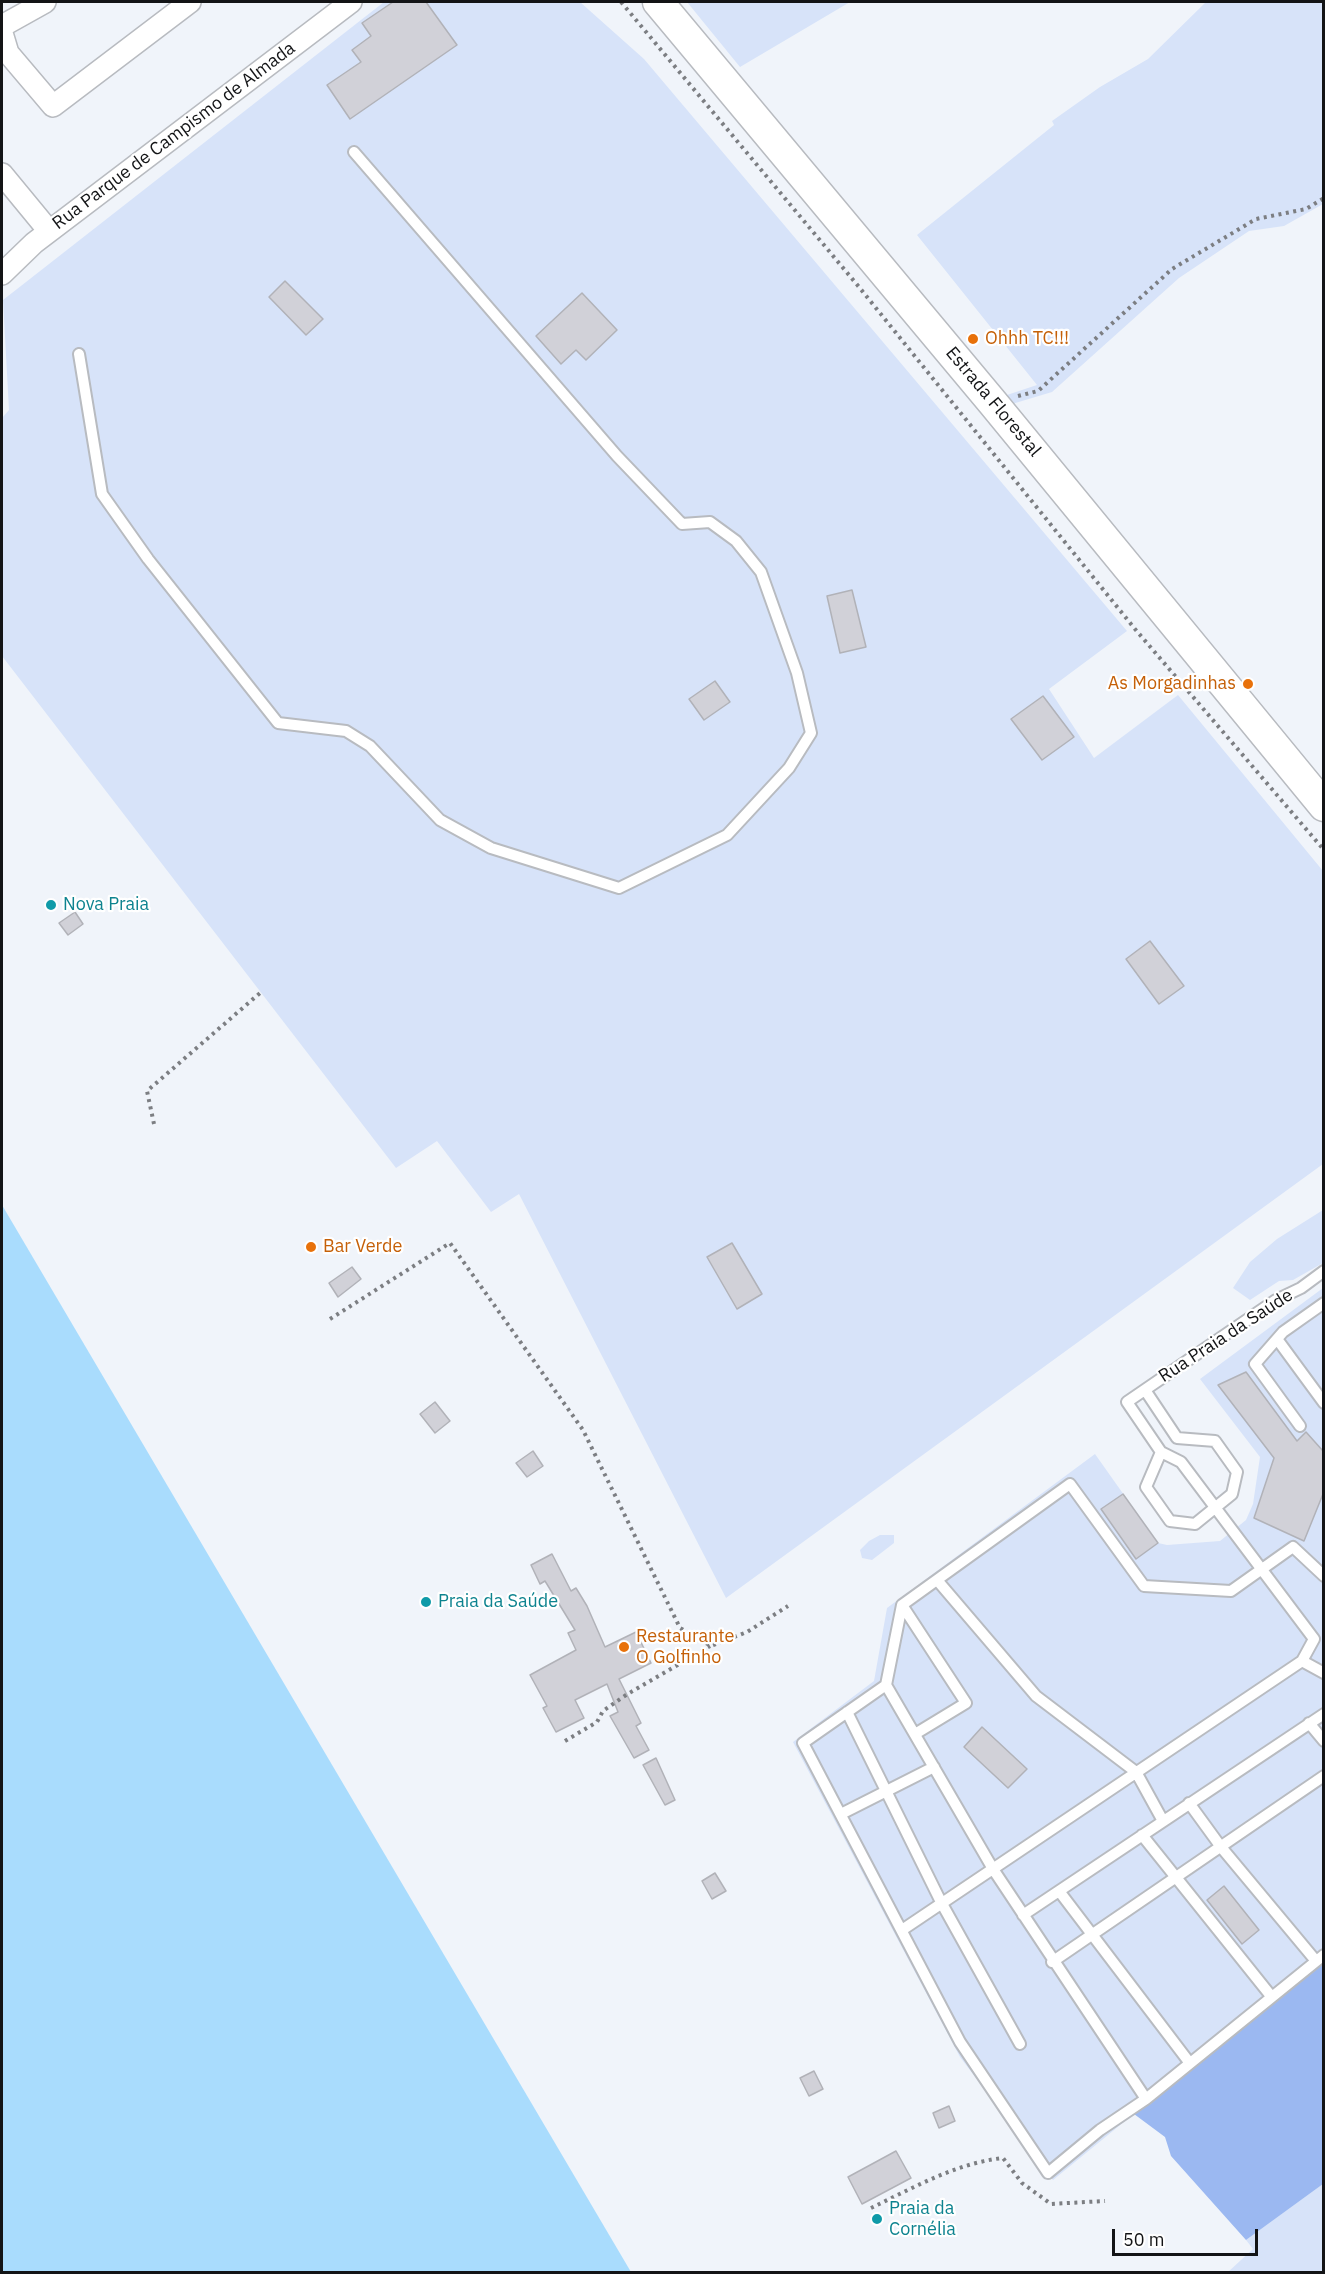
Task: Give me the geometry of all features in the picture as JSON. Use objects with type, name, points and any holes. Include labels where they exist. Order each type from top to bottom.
[{"type":"main road","name":"Estrada Florestal","points":[[658,2],[993,403],[1323,806]]},
{"type":"street","points":[[2,26],[45,2]]},
{"type":"street","points":[[2,33],[8,52],[52,106],[190,2]]},
{"type":"street","name":"Rua Parque de Campismo de Almada","points":[[2,274],[15,258],[49,231],[351,2]]},
{"type":"street","points":[[2,174],[49,231]]},
{"type":"lane","points":[[79,354],[102,494],[148,559],[278,723],[346,731],[370,746],[440,819],[491,848],[619,888],[727,835],[789,768],[811,733],[797,673],[761,572],[736,541],[710,522],[682,524],[617,456],[354,152]]},
{"type":"lane","name":"Rua Praia da Saúde","points":[[1161,1452],[1127,1402],[1276,1299],[1301,1288],[1323,1270]]},
{"type":"lane","points":[[1300,1426],[1254,1364],[1277,1339],[1323,1303]]},
{"type":"lane","points":[[1277,1339],[1323,1403]]},
{"type":"lane","points":[[1145,1390],[1176,1438],[1180,1462]]},
{"type":"lane","points":[[902,1930],[1302,1661],[1319,1639],[1261,1569],[1215,1508],[1180,1462],[1161,1452],[1146,1487],[1170,1521],[1195,1524],[1215,1508],[1232,1494],[1237,1472],[1215,1441],[1176,1438]]},
{"type":"lane","points":[[1146,2099],[1052,1962],[993,1869],[886,1685],[902,1605],[1070,1484],[1144,1586],[1231,1591],[1293,1547],[1323,1576]]},
{"type":"lane","points":[[938,1580],[1036,1696],[1136,1772],[1163,1821]]},
{"type":"lane","points":[[902,1605],[966,1703],[915,1734]]},
{"type":"lane","points":[[1302,1661],[1323,1673]]},
{"type":"lane","points":[[886,1685],[803,1743],[960,2042],[1048,2173],[1100,2130],[1146,2099],[1320,1958],[1221,1847],[1189,1803]]},
{"type":"lane","points":[[847,1712],[941,1902],[1020,2044]]},
{"type":"lane","points":[[1023,1915],[1323,1714]]},
{"type":"lane","points":[[1309,1723],[1323,1741]]},
{"type":"lane","points":[[840,1814],[934,1767]]},
{"type":"lane","points":[[1052,1962],[1323,1776]]},
{"type":"lane","points":[[1142,1835],[1271,1996]]},
{"type":"lane","points":[[1059,1891],[1189,2062]]},
{"type":"path","points":[[621,2],[859,287],[1136,629],[1323,850]]},
{"type":"path","points":[[993,403],[1038,390],[1172,269],[1256,219],[1306,209],[1323,198]]},
{"type":"path","points":[[154,1124],[147,1091],[260,993]]},
{"type":"path","points":[[330,1318],[450,1243],[583,1430],[680,1628],[711,1646]]},
{"type":"path","points":[[565,1742],[597,1722],[603,1711],[626,1695],[711,1646],[747,1632],[788,1606]]},
{"type":"path","points":[[871,2208],[957,2169],[983,2160],[1003,2158],[1022,2183],[1051,2204],[1105,2201]]},
{"type":"shaded area","points":[[384,2],[580,2],[644,59],[1127,631],[1049,689],[1094,758],[1178,695],[1323,871],[1323,1164],[726,1598],[519,1194],[491,1212],[437,1141],[396,1168],[2,656],[2,418],[9,410],[3,300]]},
{"type":"shaded area","points":[[687,2],[850,2],[740,67]]},
{"type":"shaded area","points":[[1206,2],[1323,2],[1323,204],[1284,226],[1249,231],[1179,278],[1052,392],[1012,404],[1007,395],[1037,385],[917,235],[1054,125],[1052,121],[1100,87],[1148,59]]},
{"type":"shaded area","points":[[2,1205],[631,2272],[2,2272]]},
{"type":"shaded area","points":[[1323,1210],[1323,1263],[1293,1280],[1279,1281],[1250,1300],[1233,1288],[1250,1262],[1277,1239]]},
{"type":"shaded area","points":[[1323,1288],[1323,1959],[1053,2180],[960,2057],[793,1742],[874,1681],[887,1608],[1095,1454],[1158,1543],[1167,1545],[1220,1541],[1246,1520],[1253,1504],[1260,1457],[1200,1379]]},
{"type":"shaded area","points":[[880,1535],[894,1535],[894,1543],[872,1560],[862,1558],[860,1550]]},
{"type":"shaded area","points":[[1323,1959],[1323,2184],[1246,2240],[1171,2156],[1165,2137],[1134,2114]]},
{"type":"shaded area","points":[[1323,2184],[1323,2272],[1228,2272],[1253,2249],[1246,2240]]},
{"type":"building","points":[[393,2],[426,2],[457,45],[350,119],[327,85],[361,62],[352,50],[371,36],[362,23]]},
{"type":"building","points":[[285,281],[323,319],[306,335],[269,297]]},
{"type":"building","points":[[582,293],[617,330],[586,360],[576,350],[561,364],[536,336]]},
{"type":"building","points":[[852,590],[866,647],[840,653],[827,596]]},
{"type":"building","points":[[715,681],[730,702],[704,720],[689,699]]},
{"type":"building","points":[[1043,696],[1074,737],[1042,760],[1011,719]]},
{"type":"building","points":[[75,912],[83,924],[68,935],[59,923]]},
{"type":"building","points":[[1150,941],[1184,986],[1159,1004],[1126,959]]},
{"type":"building","points":[[732,1243],[762,1294],[737,1309],[707,1257]]},
{"type":"building","points":[[352,1267],[361,1279],[338,1297],[329,1283]]},
{"type":"building","points":[[1246,1372],[1297,1441],[1306,1432],[1323,1451],[1323,1494],[1304,1541],[1254,1518],[1274,1458],[1218,1385]]},
{"type":"building","points":[[435,1402],[450,1421],[435,1433],[420,1414]]},
{"type":"building","points":[[533,1451],[543,1466],[527,1477],[516,1463]]},
{"type":"building","points":[[1123,1494],[1158,1543],[1136,1559],[1101,1509]]},
{"type":"building","points":[[552,1554],[571,1591],[576,1588],[587,1606],[605,1647],[636,1632],[651,1663],[619,1679],[641,1723],[636,1726],[649,1750],[634,1758],[610,1716],[618,1712],[607,1684],[575,1700],[584,1718],[556,1732],[543,1708],[547,1706],[530,1675],[576,1650],[568,1633],[575,1630],[545,1581],[540,1584],[531,1565]]},
{"type":"building","points":[[982,1727],[1027,1769],[1008,1788],[964,1747]]},
{"type":"building","points":[[656,1758],[675,1800],[665,1805],[643,1765]]},
{"type":"building","points":[[715,1873],[726,1891],[712,1899],[702,1881]]},
{"type":"building","points":[[1224,1886],[1259,1930],[1242,1944],[1207,1900]]},
{"type":"building","points":[[814,2071],[823,2089],[809,2096],[800,2078]]},
{"type":"building","points":[[949,2106],[955,2121],[939,2128],[933,2113]]},
{"type":"building","points":[[896,2151],[911,2178],[862,2204],[848,2177]]},
{"type":"place","name":"Ohhh TC!!!","points":[[973,339]]},
{"type":"place","name":"As Morgadinhas","points":[[1248,684]]},
{"type":"place","name":"Nova Praia","points":[[51,905]]},
{"type":"place","name":"Bar Verde","points":[[311,1247]]},
{"type":"place","name":"Praia da Saúde","points":[[426,1602]]},
{"type":"place","name":"Restaurante O Golfinho","points":[[624,1647]]},
{"type":"place","name":"Praia da Cornélia","points":[[877,2219]]}]
